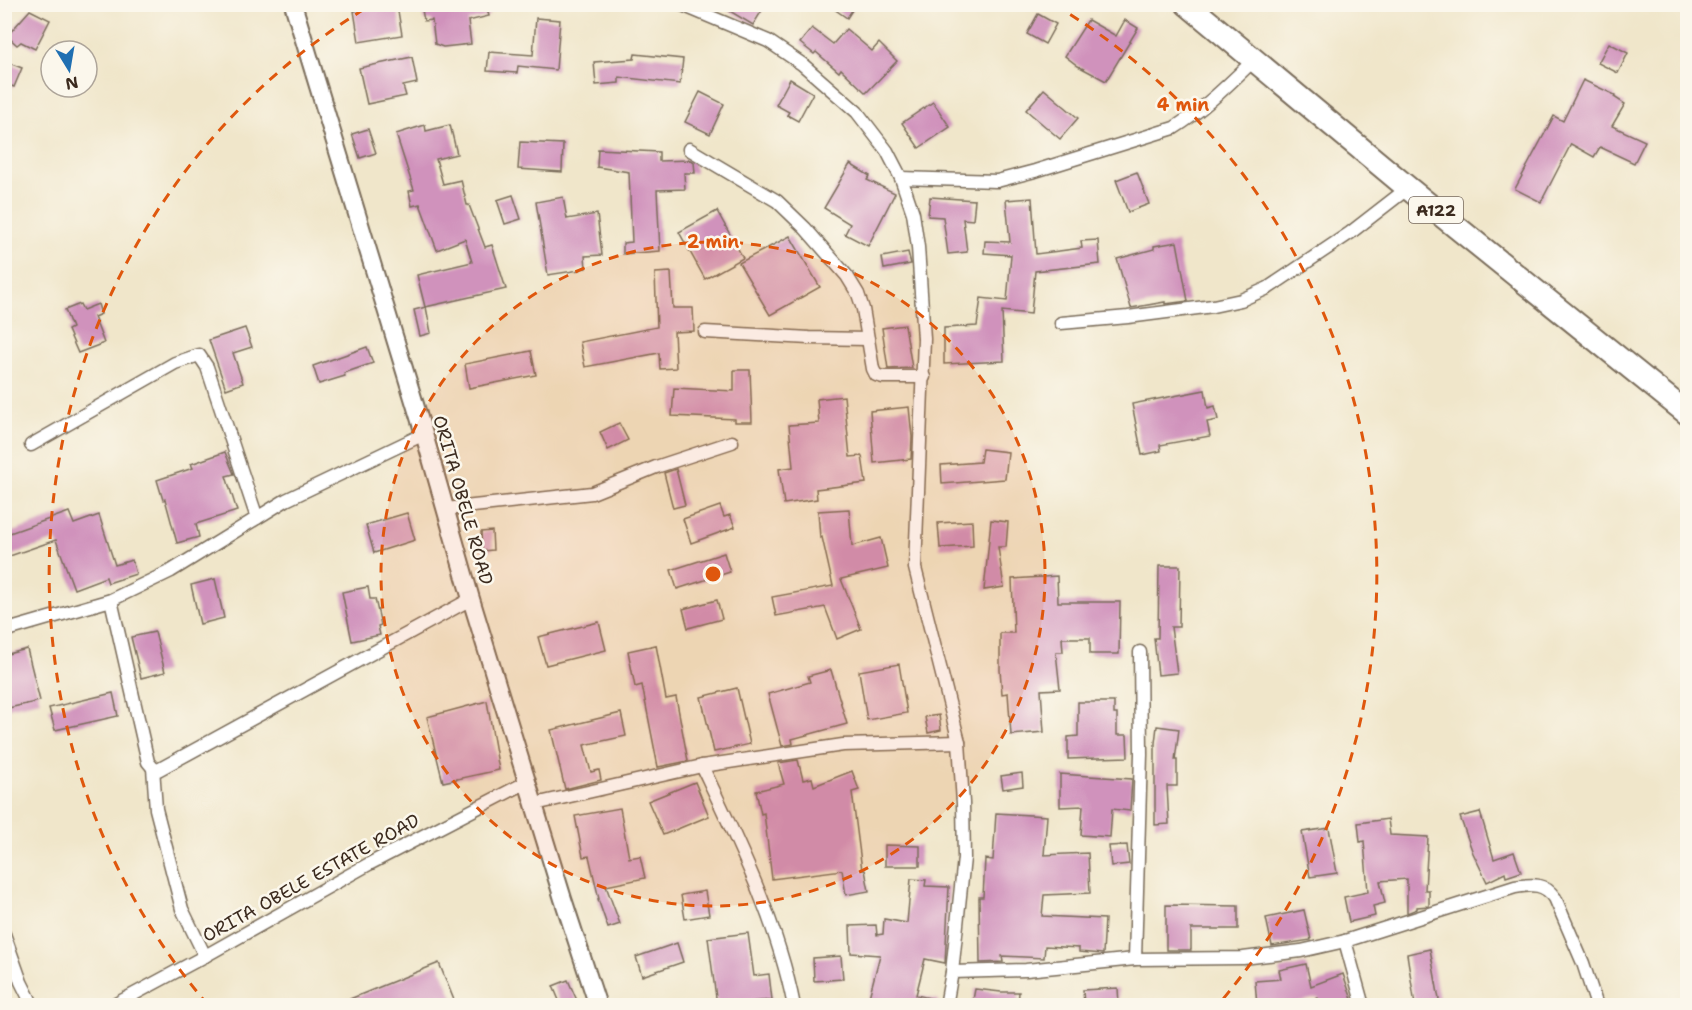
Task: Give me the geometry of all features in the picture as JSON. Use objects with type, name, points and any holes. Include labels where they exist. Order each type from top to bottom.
[{"type":"highway","name":"A122","points":[[1187,4],[1408,188],[1688,414]]},
{"type":"main road","name":"ORITA OBELE ROAD","points":[[293,4],[424,434],[471,599],[598,1005]]},
{"type":"street","points":[[680,4],[768,41],[802,64],[857,112],[887,151],[901,178],[913,213],[922,300],[924,376],[915,568],[959,742],[963,803],[964,858],[952,972],[946,1005]]},
{"type":"street","points":[[901,178],[997,181],[1174,128],[1200,110],[1255,59]]},
{"type":"street","points":[[689,149],[769,196],[805,228],[847,276],[858,294],[863,309],[876,375],[883,377],[924,376]]},
{"type":"street","points":[[1061,323],[1128,317],[1214,306],[1241,300],[1268,288],[1334,244],[1408,188]]},
{"type":"street","points":[[705,332],[868,339]]},
{"type":"street","points":[[31,445],[175,363],[199,355],[207,367],[257,518]]},
{"type":"street","points":[[4,631],[111,600],[171,571],[294,496],[399,448],[424,434]]},
{"type":"street","points":[[446,509],[592,493],[678,459],[732,442]]},
{"type":"street","points":[[153,768],[163,768],[471,599]]},
{"type":"street","points":[[111,600],[148,762],[153,768],[156,810],[182,909],[206,956]]},
{"type":"street","points":[[1135,959],[1141,754],[1140,652]]},
{"type":"street","points":[[535,804],[702,766],[843,745],[959,742]]},
{"type":"street","points":[[702,766],[742,848],[763,899],[779,944],[794,1005]]},
{"type":"street","name":"ORITA OBELE ESTATE ROAD","points":[[112,1005],[206,956],[369,864],[527,782]]},
{"type":"street","points":[[952,972],[1026,970],[1135,959],[1243,958],[1301,951],[1345,941],[1515,887],[1540,885],[1549,890],[1555,898],[1583,963],[1597,1005]]},
{"type":"street","points":[[4,934],[21,982],[33,1005]]},
{"type":"street","points":[[1345,941],[1363,1005]]},
{"type":"building","points":[[421,4],[486,4],[489,16],[468,21],[471,44],[443,47],[435,44],[432,20],[424,21]]},
{"type":"building","points":[[718,4],[766,4],[753,25]]},
{"type":"building","points":[[827,4],[856,4],[847,18]]},
{"type":"building","points":[[397,5],[402,35],[359,42],[354,11]]},
{"type":"building","points":[[30,10],[50,20],[35,49],[21,42],[17,45],[7,36]]},
{"type":"building","points":[[1038,14],[1056,24],[1045,44],[1027,34]]},
{"type":"building","points":[[536,18],[560,20],[556,70],[518,66],[517,73],[487,71],[489,52],[533,55]]},
{"type":"building","points":[[1088,20],[1116,36],[1125,20],[1138,28],[1106,81],[1065,56]]},
{"type":"building","points":[[812,28],[833,44],[846,29],[872,51],[879,43],[897,61],[866,93],[841,69],[839,72],[816,52],[814,54],[800,43]]},
{"type":"building","points":[[1609,43],[1628,53],[1618,73],[1598,63]]},
{"type":"building","points":[[635,54],[683,59],[680,84],[619,77],[619,83],[596,85],[594,62],[634,59]]},
{"type":"building","points":[[412,57],[417,83],[403,86],[406,96],[367,104],[359,68]]},
{"type":"building","points":[[4,61],[22,68],[14,87],[4,83]]},
{"type":"building","points":[[790,79],[813,93],[798,121],[787,115],[789,112],[776,105]]},
{"type":"building","points":[[1583,80],[1615,95],[1614,97],[1625,104],[1612,126],[1645,141],[1634,163],[1600,147],[1594,157],[1571,144],[1541,202],[1515,189],[1554,116],[1563,121]]},
{"type":"building","points":[[1044,89],[1078,118],[1060,139],[1026,110]]},
{"type":"building","points":[[700,92],[724,104],[710,134],[685,122]]},
{"type":"building","points":[[933,102],[950,127],[919,148],[902,123]]},
{"type":"building","points":[[425,125],[426,131],[450,125],[457,154],[436,159],[443,184],[461,180],[467,205],[469,205],[485,247],[492,245],[506,289],[425,307],[417,275],[472,262],[465,239],[437,250],[420,204],[412,206],[409,191],[414,190],[396,134]]},
{"type":"building","points":[[368,129],[376,153],[360,158],[352,134]]},
{"type":"building","points":[[520,142],[563,144],[562,172],[518,169]]},
{"type":"building","points":[[598,149],[659,152],[659,161],[691,160],[694,162],[695,173],[684,173],[685,189],[657,190],[660,251],[623,254],[623,243],[632,242],[629,172],[597,167]]},
{"type":"building","points":[[850,164],[870,176],[867,180],[895,193],[868,246],[845,234],[850,224],[824,208]]},
{"type":"building","points":[[1137,172],[1149,204],[1128,212],[1116,180]]},
{"type":"building","points":[[513,195],[521,219],[505,224],[497,200]]},
{"type":"building","points":[[563,197],[567,219],[597,214],[602,255],[585,256],[586,268],[548,275],[536,202]]},
{"type":"building","points":[[930,197],[975,200],[973,220],[963,219],[967,252],[948,254],[943,217],[928,216]]},
{"type":"building","points":[[1032,198],[1036,254],[1082,248],[1081,241],[1098,240],[1100,264],[1035,271],[1031,314],[1002,311],[1004,361],[944,364],[944,328],[977,326],[981,298],[1007,301],[1011,255],[984,253],[985,241],[1010,242],[1006,200]]},
{"type":"building","points":[[717,211],[743,258],[705,279],[679,232]]},
{"type":"building","points":[[790,236],[820,287],[770,315],[739,263]]},
{"type":"building","points":[[1177,242],[1188,301],[1165,304],[1165,302],[1131,308],[1117,259],[1154,249],[1154,246]]},
{"type":"building","points":[[908,252],[911,264],[884,269],[882,257]]},
{"type":"building","points":[[671,272],[673,308],[693,308],[694,331],[674,332],[676,368],[660,369],[659,353],[585,367],[580,342],[657,327],[655,273]]},
{"type":"building","points":[[80,304],[83,310],[98,304],[101,314],[94,317],[104,343],[78,353],[68,330],[72,328],[65,310]]},
{"type":"building","points":[[426,307],[431,333],[420,336],[414,310]]},
{"type":"building","points":[[905,325],[912,368],[888,369],[882,328]]},
{"type":"building","points":[[245,328],[252,347],[233,353],[243,383],[226,389],[209,340]]},
{"type":"building","points":[[367,347],[373,363],[344,373],[345,376],[319,384],[313,366]]},
{"type":"building","points":[[531,351],[536,375],[469,388],[465,364]]},
{"type":"building","points":[[734,370],[750,370],[752,422],[672,416],[674,388],[734,391]]},
{"type":"building","points":[[1205,390],[1208,408],[1215,406],[1218,420],[1207,422],[1210,436],[1160,445],[1161,451],[1142,455],[1132,404]]},
{"type":"building","points":[[844,396],[850,457],[862,456],[866,483],[816,489],[817,499],[784,504],[779,469],[793,467],[789,425],[819,423],[817,399]]},
{"type":"building","points":[[909,407],[912,437],[911,459],[874,463],[870,411]]},
{"type":"building","points":[[619,423],[628,440],[608,450],[600,432]]},
{"type":"building","points":[[982,449],[1008,452],[1005,479],[942,484],[941,465],[980,462]]},
{"type":"building","points":[[225,452],[234,474],[226,476],[237,511],[196,524],[199,537],[177,543],[165,499],[163,500],[157,480],[193,468],[191,464]]},
{"type":"building","points":[[676,469],[685,505],[673,508],[664,473]]},
{"type":"building","points":[[720,506],[724,517],[730,515],[735,527],[691,543],[683,519]]},
{"type":"building","points":[[849,509],[852,546],[881,538],[888,568],[841,579],[861,629],[837,639],[825,607],[776,616],[772,597],[833,586],[822,537],[820,538],[818,511]]},
{"type":"building","points":[[69,512],[74,524],[99,515],[115,565],[132,560],[136,574],[108,583],[106,577],[74,589],[56,540],[4,558],[4,535]]},
{"type":"building","points":[[407,513],[415,540],[374,553],[366,525]]},
{"type":"building","points":[[991,520],[1008,522],[1006,547],[998,547],[1004,587],[984,590]]},
{"type":"building","points":[[972,521],[973,546],[940,548],[938,523]]},
{"type":"building","points":[[492,531],[493,550],[482,551],[481,532]]},
{"type":"building","points":[[724,553],[730,572],[677,589],[671,570]]},
{"type":"building","points":[[1159,566],[1180,566],[1179,627],[1171,627],[1177,673],[1158,675],[1154,638],[1158,638]]},
{"type":"building","points":[[1057,576],[1058,602],[1120,602],[1119,654],[1090,654],[1090,638],[1062,638],[1063,652],[1056,652],[1060,689],[1041,690],[1044,732],[1011,735],[1008,693],[1002,694],[1000,633],[1014,633],[1012,579]]},
{"type":"building","points":[[215,579],[224,618],[200,624],[191,585]]},
{"type":"building","points":[[368,587],[370,599],[375,599],[381,625],[378,626],[380,635],[352,641],[342,592]]},
{"type":"building","points":[[717,600],[722,619],[688,628],[683,609]]},
{"type":"building","points":[[599,622],[606,650],[546,665],[538,637]]},
{"type":"building","points":[[155,632],[165,672],[141,678],[131,637]]},
{"type":"building","points":[[656,645],[666,699],[676,697],[688,761],[658,767],[642,685],[635,687],[628,651]]},
{"type":"building","points":[[27,649],[40,701],[4,709],[4,655]]},
{"type":"building","points":[[899,664],[907,713],[867,720],[859,671]]},
{"type":"building","points":[[831,670],[847,724],[792,739],[793,744],[782,746],[768,694],[810,682],[808,676]]},
{"type":"building","points":[[737,688],[750,744],[714,752],[701,697]]},
{"type":"building","points":[[113,693],[118,716],[55,730],[49,708]]},
{"type":"building","points":[[487,701],[499,770],[443,782],[427,717]]},
{"type":"building","points":[[1078,702],[1114,702],[1114,714],[1117,714],[1117,735],[1127,735],[1128,757],[1068,759],[1068,737],[1078,736]]},
{"type":"building","points":[[621,713],[626,736],[584,745],[591,772],[599,770],[601,780],[565,789],[551,730]]},
{"type":"building","points":[[939,715],[941,730],[928,733],[925,717]]},
{"type":"building","points":[[1157,726],[1179,729],[1175,760],[1177,760],[1177,786],[1167,786],[1169,824],[1155,825],[1155,743]]},
{"type":"building","points":[[798,760],[803,780],[812,778],[814,786],[852,771],[859,790],[852,792],[862,870],[865,870],[869,891],[846,895],[842,870],[772,879],[764,813],[761,814],[756,791],[784,784],[778,763]]},
{"type":"building","points":[[1022,773],[1023,786],[1003,789],[1001,776]]},
{"type":"building","points":[[1060,774],[1132,779],[1130,811],[1112,809],[1110,837],[1081,835],[1083,806],[1060,807]]},
{"type":"building","points":[[695,782],[709,816],[663,835],[648,801]]},
{"type":"building","points":[[620,808],[629,858],[640,856],[645,878],[606,886],[620,924],[608,928],[598,899],[589,856],[583,857],[575,816]]},
{"type":"building","points":[[1480,812],[1494,859],[1514,852],[1521,872],[1506,877],[1505,873],[1487,882],[1473,853],[1460,817]]},
{"type":"building","points":[[996,813],[1047,816],[1044,855],[1088,853],[1090,893],[1044,895],[1042,916],[1105,919],[1103,954],[1079,952],[1079,948],[1045,946],[1044,958],[1002,956],[1003,962],[980,963],[979,897],[983,897],[985,859],[993,860]]},
{"type":"building","points":[[1388,819],[1390,835],[1428,837],[1425,890],[1429,890],[1429,906],[1417,907],[1407,913],[1407,879],[1380,881],[1385,903],[1373,906],[1375,916],[1349,922],[1344,897],[1368,892],[1364,841],[1360,842],[1358,823]]},
{"type":"building","points":[[1329,828],[1337,873],[1310,877],[1302,832]]},
{"type":"building","points":[[885,845],[920,846],[920,866],[885,866]]},
{"type":"building","points":[[1127,845],[1129,864],[1111,866],[1109,846]]},
{"type":"building","points":[[911,879],[926,880],[925,886],[949,887],[945,963],[925,959],[916,995],[939,1000],[938,1005],[867,1005],[880,955],[851,953],[850,926],[876,925],[877,935],[883,934],[884,919],[907,923]]},
{"type":"building","points":[[705,891],[709,915],[685,919],[681,895]]},
{"type":"building","points":[[1166,905],[1238,906],[1238,929],[1191,929],[1191,950],[1166,950]]},
{"type":"building","points":[[1304,910],[1311,940],[1272,946],[1266,918]]},
{"type":"building","points":[[748,933],[754,976],[769,974],[772,1000],[717,1005],[708,938]]},
{"type":"building","points":[[677,943],[683,962],[642,976],[636,957]]},
{"type":"building","points":[[1430,949],[1440,1005],[1415,1005],[1407,954]]},
{"type":"building","points":[[841,956],[843,979],[814,981],[813,958]]},
{"type":"building","points":[[439,963],[456,1005],[335,1005]]},
{"type":"building","points":[[1306,964],[1311,986],[1343,974],[1354,1005],[1321,1005],[1318,998],[1284,1005],[1257,1005],[1255,981],[1281,979],[1279,970]]},
{"type":"building","points":[[568,980],[579,1005],[561,1005],[553,986]]},
{"type":"building","points":[[1118,988],[1119,1005],[1084,1005],[1083,990]]},
{"type":"building","points":[[975,989],[1019,992],[1018,1005],[972,1005]]}]
